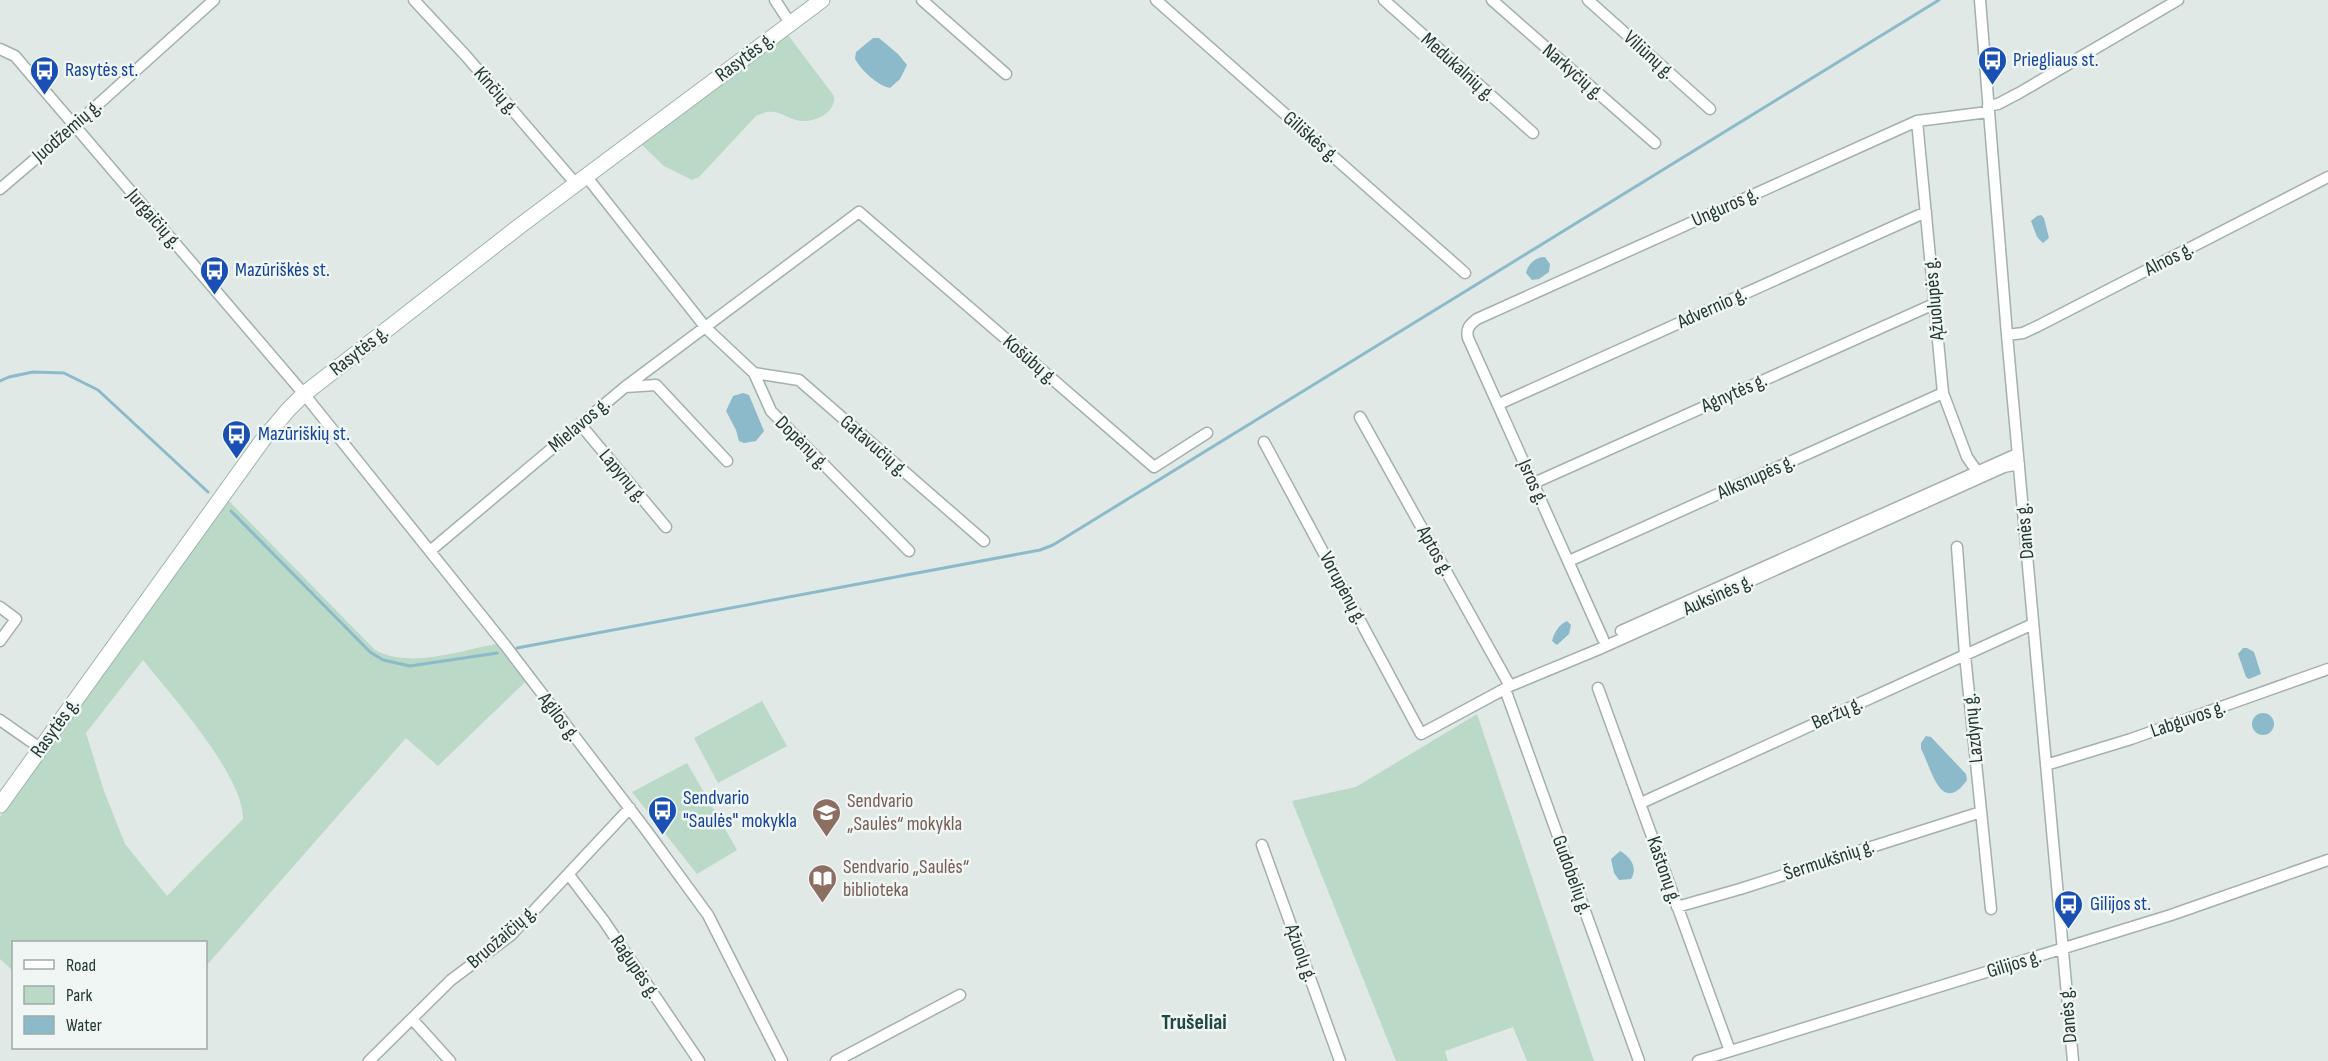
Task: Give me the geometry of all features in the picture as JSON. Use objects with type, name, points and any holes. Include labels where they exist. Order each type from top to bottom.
[{"type":"main road","name":"Rasytės g.","points":[[0,805],[264,438],[304,394],[581,180],[822,0]]},
{"type":"street","name":"Juodžemių g.","points":[[0,189],[214,0]]},
{"type":"street","name":"Kinčių g.","points":[[414,0],[581,180],[706,328]]},
{"type":"street","points":[[775,0],[790,23]]},
{"type":"street","points":[[922,0],[1006,74]]},
{"type":"street","name":"Giliškės g.","points":[[1156,0],[1465,273]]},
{"type":"street","name":"Medukalnių g.","points":[[1384,0],[1533,133]]},
{"type":"street","name":"Narkyčių g.","points":[[1492,0],[1654,143]]},
{"type":"street","name":"Viliūnų g.","points":[[1588,0],[1710,109]]},
{"type":"street","name":"Danės g.","points":[[1980,0],[2007,335],[2073,1061]]},
{"type":"street","name":"Unguros g.","points":[[1469,324],[1917,121],[1988,109],[2178,0]]},
{"type":"street","name":"Jurgaičių g.","points":[[0,49],[15,56],[304,394]]},
{"type":"street","name":"Ąžuolupės g.","points":[[1917,121],[1943,393],[1967,457],[1976,470]]},
{"type":"street","name":"Alnos g.","points":[[2007,335],[2023,333],[2038,326],[2328,177]]},
{"type":"street","name":"Košūbų g.","points":[[706,328],[859,212],[1154,467],[1207,433]]},
{"type":"street","name":"Advernio g.","points":[[1498,404],[1926,212]]},
{"type":"street","name":"Agnytės g.","points":[[1534,483],[1934,304]]},
{"type":"street","name":"Įsros g.","points":[[1469,324],[1468,339],[1603,639]]},
{"type":"street","points":[[625,387],[706,328]]},
{"type":"street","name":"Dopėnų g.","points":[[706,328],[754,373],[771,411],[909,551]]},
{"type":"street","name":"Gatavučių g.","points":[[754,373],[799,380],[984,541]]},
{"type":"street","name":"Mielavos g.","points":[[429,551],[625,387],[656,385],[727,461]]},
{"type":"street","name":"Alksnupės g.","points":[[1569,561],[1943,393]]},
{"type":"street","name":"Agilos g.","points":[[304,394],[630,808],[708,915],[782,1061]]},
{"type":"street","name":"Aptos g.","points":[[1360,417],[1507,687]]},
{"type":"street","name":"Lapynų g.","points":[[579,424],[666,527]]},
{"type":"street","name":"Vorupėnų g.","points":[[1264,442],[1421,734]]},
{"type":"street","points":[[1566,656],[1976,470],[2018,459]]},
{"type":"street","name":"Auksinės g.","points":[[1421,734],[1507,687],[1596,650],[2018,459]]},
{"type":"street","name":"Lazdynų g.","points":[[1957,547],[1965,656],[1991,909]]},
{"type":"street","points":[[0,607],[16,619],[0,641]]},
{"type":"street","name":"Beržų g.","points":[[1641,803],[2033,624]]},
{"type":"street","name":"Labguvos g.","points":[[2046,765],[2131,739],[2328,669]]},
{"type":"street","name":"Gudobelių g.","points":[[1507,687],[1639,1061]]},
{"type":"street","name":"Kaštonų g.","points":[[1598,688],[1730,1051]]},
{"type":"street","points":[[0,720],[40,748]]},
{"type":"street","name":"Bruožaičių g.","points":[[369,1061],[464,969],[511,935],[630,808]]},
{"type":"street","name":"Šermukšnių g.","points":[[1677,907],[1981,812]]},
{"type":"street","name":"Ąžuolų g.","points":[[1262,845],[1340,1061]]},
{"type":"street","name":"Gilijos g.","points":[[1698,1061],[2170,915],[2328,860]]},
{"type":"street","name":"Ragupės g.","points":[[568,875],[604,921],[699,1061]]},
{"type":"street","points":[[836,1061],[960,994]]},
{"type":"street","points":[[412,1019],[450,1061]]},
{"type":"green space","points":[[788,35],[834,96],[832,107],[824,115],[812,120],[801,121],[774,112],[756,116],[699,177],[692,180],[664,166],[641,144]]},
{"type":"green space","points":[[225,497],[375,650],[404,658],[419,658],[435,657],[496,644],[525,682],[438,766],[406,738],[207,965],[207,941],[12,941],[12,970],[0,959],[0,817]],"holes":[[[143,660],[204,736],[232,781],[240,801],[243,819],[167,896],[125,844],[104,791],[86,733]]]},
{"type":"green space","points":[[762,701],[787,746],[718,783],[694,738]]},
{"type":"green space","points":[[1477,714],[1594,1061],[1527,1061],[1513,1027],[1445,1051],[1448,1061],[1396,1061],[1292,801],[1356,787]]},
{"type":"green space","points":[[687,763],[737,850],[697,874],[632,792]]},
{"type":"water","points":[[873,38],[879,38],[907,65],[900,79],[890,88],[870,77],[855,59],[856,52]]},
{"type":"water","points":[[2041,215],[2044,218],[2049,238],[2043,243],[2037,237],[2031,221]]},
{"type":"water","points":[[1545,257],[1550,264],[1549,272],[1539,279],[1532,280],[1526,273],[1528,267],[1535,260]]},
{"type":"water","points":[[743,393],[749,395],[764,431],[756,441],[744,443],[739,441],[726,411],[733,396]]},
{"type":"water","points":[[1567,621],[1571,625],[1569,634],[1557,645],[1552,641],[1554,635]]},
{"type":"water","points":[[2243,648],[2254,652],[2261,674],[2249,679],[2246,677],[2238,654]]},
{"type":"water","points":[[2263,713],[2271,716],[2274,724],[2271,732],[2263,735],[2255,732],[2252,724],[2255,716]]},
{"type":"water","points":[[1926,736],[1931,737],[1966,774],[1967,780],[1958,790],[1950,793],[1938,785],[1921,749],[1921,743]]},
{"type":"water","points":[[1620,851],[1632,863],[1634,871],[1631,879],[1619,880],[1614,873],[1611,859]]},
{"type":"waterway","points":[[517,648],[1040,550],[1053,545],[1939,0]]},
{"type":"waterway","points":[[0,381],[33,372],[64,373],[98,390],[208,492]]},
{"type":"waterway","points":[[231,511],[370,652],[383,660],[410,666],[497,653]]},
{"type":"place","name":"Priegliaus st.","points":[[1992,86]]},
{"type":"place","name":"Rasytės st.","points":[[44,96]]},
{"type":"place","name":"Mazūriškės st.","points":[[214,296]]},
{"type":"place","name":"Mazūriškių st.","points":[[237,460]]},
{"type":"place","name":"Sendvario \"Saulės\" mokykla","points":[[662,836]]},
{"type":"place","name":"Sendvario „Saulės“ mokykla","points":[[826,838]]},
{"type":"place","name":"Sendvario „Saulės“ biblioteka","points":[[822,904]]},
{"type":"place","name":"Gilijos st.","points":[[2069,930]]},
{"type":"district","name":"Trušeliai","points":[[1194,1022]]}]
